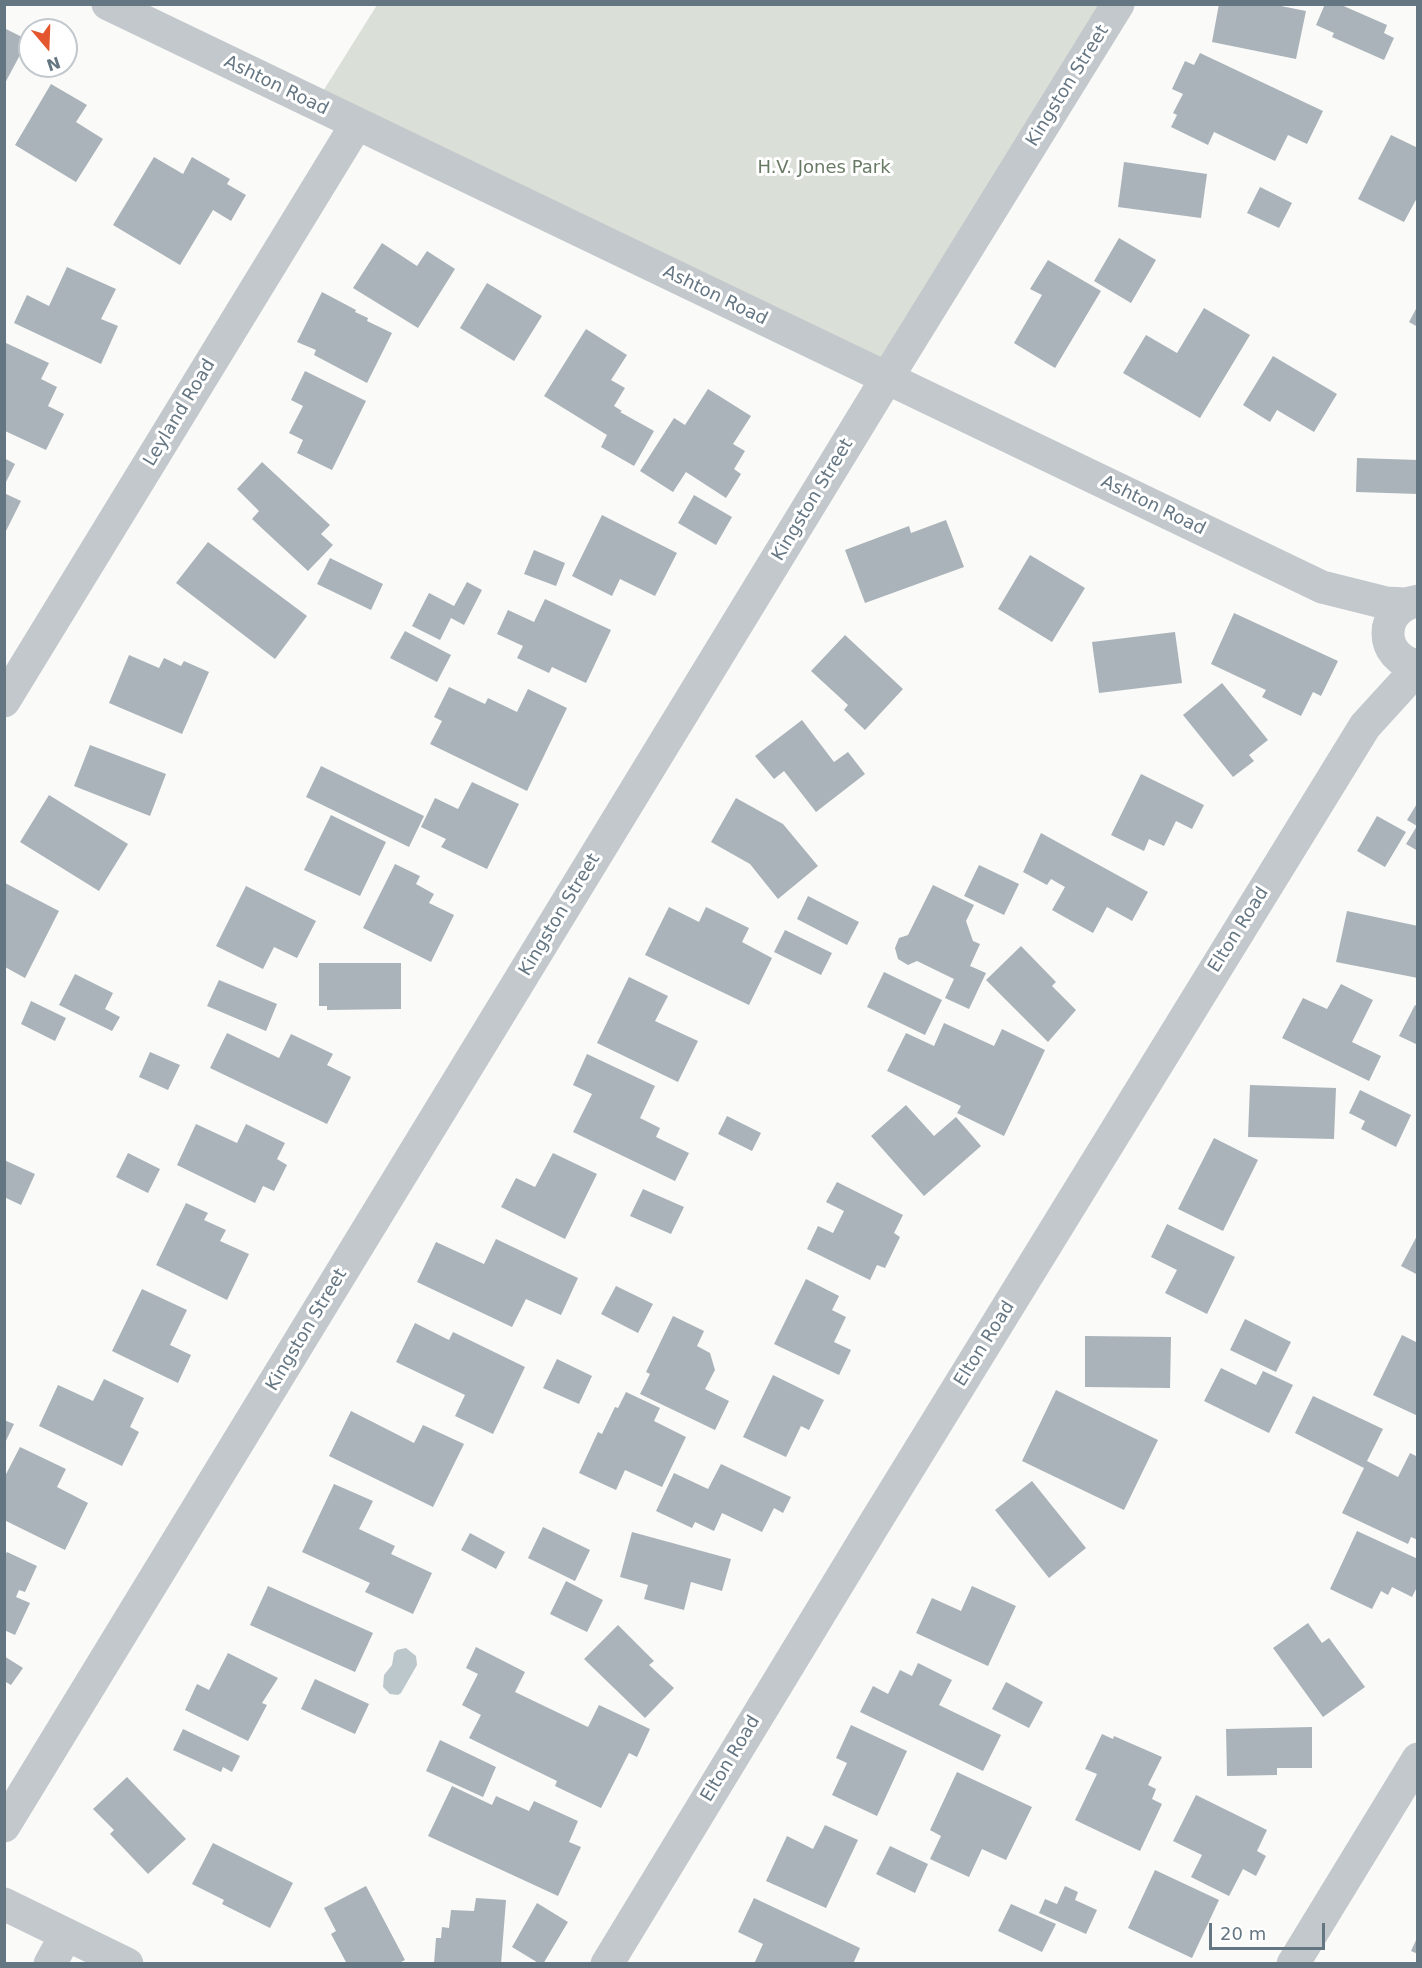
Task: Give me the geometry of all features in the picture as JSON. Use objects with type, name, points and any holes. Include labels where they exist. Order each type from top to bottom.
[{"type":"street","name":"Ashton Road","points":[[108,4],[1322,587],[1386,603],[1412,603]]},
{"type":"street","name":"Kingston Street","points":[[4,1826],[887,378],[1118,4]]},
{"type":"street","name":"Leyland Road","points":[[4,700],[356,124]]},
{"type":"street","name":"Ashton Road","points":[[1322,587],[1404,657]]},
{"type":"street","points":[[1404,657],[1388,630],[1390,620],[1397,611],[1412,603]]},
{"type":"street","name":"Elton Road","points":[[607,1964],[873,1526],[1365,726],[1404,657]]},
{"type":"street","points":[[1293,1964],[1418,1759]]},
{"type":"street","points":[[4,1904],[127,1964]]},
{"type":"street","points":[[50,1964],[66,1935]]},
{"type":"green space","name":"H.V. Jones Park","points":[[377,5],[1118,5],[887,378],[315,104]]},
{"type":"shaded area","points":[[406,1648],[416,1656],[417,1665],[401,1693],[390,1694],[383,1687],[384,1675],[392,1665],[394,1653]]},
{"type":"building","points":[[1219,4],[1271,4],[1306,11],[1296,59],[1212,42]]},
{"type":"building","points":[[1325,4],[1339,4],[1387,25],[1384,33],[1394,38],[1384,60],[1332,37],[1334,33],[1316,25]]},
{"type":"building","points":[[4,28],[18,35],[18,59],[4,85]]},
{"type":"building","points":[[1200,53],[1323,111],[1307,144],[1288,135],[1275,161],[1214,132],[1208,145],[1171,127],[1177,115],[1173,113],[1183,94],[1172,89],[1185,61],[1194,65]]},
{"type":"building","points":[[51,84],[87,105],[76,122],[103,139],[76,182],[15,145]]},
{"type":"building","points":[[1391,135],[1418,148],[1418,196],[1404,222],[1358,199]]},
{"type":"building","points":[[154,157],[183,174],[192,157],[230,179],[227,184],[246,195],[231,221],[213,210],[180,265],[113,225]]},
{"type":"building","points":[[1124,162],[1207,174],[1201,218],[1118,207]]},
{"type":"building","points":[[1260,187],[1292,203],[1279,228],[1247,213]]},
{"type":"building","points":[[1119,238],[1156,260],[1131,303],[1094,281]]},
{"type":"building","points":[[382,243],[417,266],[427,251],[455,269],[418,328],[353,288]]},
{"type":"building","points":[[1048,260],[1101,291],[1055,368],[1014,343],[1042,295],[1030,289]]},
{"type":"building","points":[[67,267],[116,289],[101,319],[118,326],[101,364],[14,323],[27,295],[49,306]]},
{"type":"building","points":[[487,283],[542,316],[514,361],[460,328]]},
{"type":"building","points":[[322,292],[356,310],[355,312],[368,318],[367,321],[392,333],[367,383],[314,355],[316,350],[297,342]]},
{"type":"building","points":[[1418,305],[1418,327],[1409,322]]},
{"type":"building","points":[[1204,308],[1250,335],[1200,418],[1123,373],[1146,335],[1177,353]]},
{"type":"building","points":[[586,329],[627,355],[611,380],[625,388],[614,406],[622,411],[620,412],[654,431],[634,466],[601,447],[607,435],[544,396]]},
{"type":"building","points":[[6,343],[49,363],[41,379],[57,387],[48,406],[64,414],[46,450],[5,431]]},
{"type":"building","points":[[1273,356],[1337,394],[1314,432],[1277,410],[1270,422],[1243,405]]},
{"type":"building","points":[[305,371],[366,401],[332,470],[297,453],[303,440],[289,433],[303,406],[291,400]]},
{"type":"building","points":[[708,389],[751,416],[733,444],[745,451],[734,469],[741,474],[726,498],[686,472],[673,492],[640,471],[674,418],[685,425]]},
{"type":"building","points":[[4,458],[15,464],[4,486]]},
{"type":"building","points":[[1357,458],[1418,460],[1418,494],[1356,492]]},
{"type":"building","points":[[262,462],[330,525],[321,534],[333,545],[308,571],[252,519],[259,511],[237,489]]},
{"type":"building","points":[[4,493],[21,501],[4,535]]},
{"type":"building","points":[[694,495],[732,517],[716,545],[678,523]]},
{"type":"building","points":[[602,515],[677,553],[655,596],[620,579],[612,596],[572,576]]},
{"type":"building","points":[[946,520],[964,567],[865,603],[845,550],[909,526],[911,533]]},
{"type":"building","points":[[208,542],[307,616],[275,659],[176,583]]},
{"type":"building","points":[[534,550],[565,563],[556,586],[524,574]]},
{"type":"building","points":[[1030,555],[1085,588],[1052,642],[998,609]]},
{"type":"building","points":[[330,558],[383,584],[371,610],[317,584]]},
{"type":"building","points":[[467,582],[482,590],[464,625],[451,618],[440,640],[412,626],[429,593],[454,606]]},
{"type":"building","points":[[545,599],[611,630],[586,683],[552,667],[549,673],[517,658],[523,646],[497,634],[508,610],[534,622]]},
{"type":"building","points":[[1234,613],[1338,661],[1321,696],[1313,692],[1301,716],[1262,697],[1266,690],[1211,664]]},
{"type":"building","points":[[405,631],[451,655],[437,682],[390,658]]},
{"type":"building","points":[[1175,632],[1182,683],[1099,693],[1092,642]]},
{"type":"building","points":[[845,635],[903,689],[865,730],[844,710],[848,705],[811,671]]},
{"type":"building","points":[[129,655],[159,668],[164,658],[181,666],[184,661],[209,672],[182,734],[109,703]]},
{"type":"building","points":[[1222,683],[1268,740],[1249,755],[1254,761],[1233,777],[1183,715]]},
{"type":"building","points":[[449,687],[485,704],[488,698],[517,712],[528,689],[567,708],[527,791],[430,744],[442,721],[434,717]]},
{"type":"building","points":[[802,720],[834,762],[848,752],[865,774],[816,812],[784,771],[774,779],[755,756]]},
{"type":"building","points":[[90,745],[166,774],[150,816],[74,786]]},
{"type":"building","points":[[321,766],[424,816],[409,847],[306,797]]},
{"type":"building","points":[[1141,774],[1204,805],[1192,829],[1176,821],[1164,846],[1149,839],[1144,851],[1111,835]]},
{"type":"building","points":[[472,782],[519,804],[487,869],[441,847],[446,839],[421,827],[435,798],[458,809]]},
{"type":"building","points":[[49,795],[128,844],[99,891],[20,842]]},
{"type":"building","points":[[736,798],[783,824],[818,866],[778,899],[750,864],[711,842]]},
{"type":"building","points":[[1418,802],[1418,851],[1406,844],[1417,826],[1407,820]]},
{"type":"building","points":[[331,815],[386,842],[360,896],[304,870]]},
{"type":"building","points":[[1377,816],[1406,832],[1385,867],[1357,851]]},
{"type":"building","points":[[1041,833],[1148,892],[1132,921],[1107,907],[1093,933],[1052,910],[1065,887],[1051,879],[1047,885],[1023,872]]},
{"type":"building","points":[[395,864],[420,876],[416,884],[434,894],[429,903],[454,915],[431,962],[363,928]]},
{"type":"building","points":[[979,865],[1019,884],[1004,915],[964,896]]},
{"type":"building","points":[[5,883],[59,911],[25,978],[5,967]]},
{"type":"building","points":[[933,885],[974,905],[966,921],[973,941],[980,944],[970,966],[986,973],[969,1009],[945,998],[954,979],[917,961],[908,965],[898,959],[895,948],[899,938],[908,935]]},
{"type":"building","points":[[246,886],[316,921],[297,958],[274,947],[263,969],[216,946]]},
{"type":"building","points":[[808,896],[859,922],[847,945],[797,919]]},
{"type":"building","points":[[669,907],[699,922],[706,907],[749,928],[742,942],[772,958],[749,1005],[645,955]]},
{"type":"building","points":[[1347,911],[1418,926],[1418,978],[1336,962]]},
{"type":"building","points":[[785,930],[832,953],[821,975],[774,952]]},
{"type":"building","points":[[1021,946],[1056,982],[1052,986],[1076,1010],[1048,1042],[986,980]]},
{"type":"building","points":[[319,963],[401,963],[401,1009],[327,1010],[327,1006],[319,1006]]},
{"type":"building","points":[[884,972],[942,1000],[925,1035],[867,1007]]},
{"type":"building","points":[[75,974],[113,993],[105,1009],[120,1017],[112,1031],[59,1005]]},
{"type":"building","points":[[629,977],[668,996],[655,1021],[698,1041],[678,1082],[597,1043]]},
{"type":"building","points":[[219,980],[277,1004],[266,1031],[207,1006]]},
{"type":"building","points":[[1341,984],[1373,1000],[1352,1042],[1381,1056],[1369,1081],[1282,1038],[1303,998],[1327,1009]]},
{"type":"building","points":[[31,1001],[66,1018],[55,1041],[21,1024]]},
{"type":"building","points":[[1415,1005],[1418,1007],[1418,1045],[1399,1036]]},
{"type":"building","points":[[944,1023],[994,1046],[1002,1029],[1045,1050],[1004,1136],[957,1113],[961,1106],[887,1071],[906,1033],[934,1046]]},
{"type":"building","points":[[227,1033],[279,1058],[291,1034],[333,1054],[327,1065],[351,1077],[327,1124],[210,1068]]},
{"type":"building","points":[[150,1052],[180,1065],[168,1090],[139,1077]]},
{"type":"building","points":[[587,1054],[655,1086],[640,1118],[660,1128],[656,1137],[689,1153],[675,1181],[573,1132],[592,1094],[573,1085]]},
{"type":"building","points":[[1250,1085],[1336,1088],[1334,1139],[1248,1137]]},
{"type":"building","points":[[1360,1090],[1411,1115],[1396,1147],[1361,1129],[1365,1121],[1349,1113]]},
{"type":"building","points":[[906,1105],[934,1136],[956,1117],[981,1146],[924,1196],[871,1136]]},
{"type":"building","points":[[727,1116],[761,1133],[752,1151],[718,1134]]},
{"type":"building","points":[[196,1124],[237,1143],[246,1124],[285,1143],[277,1159],[287,1165],[274,1191],[263,1186],[255,1203],[177,1165]]},
{"type":"building","points":[[1214,1138],[1258,1160],[1223,1231],[1178,1209]]},
{"type":"building","points":[[128,1153],[160,1169],[148,1193],[116,1177]]},
{"type":"building","points":[[553,1153],[597,1174],[565,1239],[501,1207],[516,1178],[535,1187]]},
{"type":"building","points":[[4,1160],[35,1174],[21,1205],[4,1197]]},
{"type":"building","points":[[837,1182],[903,1215],[894,1233],[900,1237],[885,1268],[877,1265],[870,1280],[807,1249],[818,1226],[833,1233],[844,1211],[826,1202]]},
{"type":"building","points":[[643,1189],[684,1207],[671,1234],[630,1216]]},
{"type":"building","points":[[186,1203],[208,1213],[204,1220],[226,1230],[220,1241],[249,1254],[227,1300],[156,1265]]},
{"type":"building","points":[[1167,1224],[1235,1257],[1207,1314],[1165,1293],[1177,1270],[1151,1257]]},
{"type":"building","points":[[1418,1234],[1418,1275],[1401,1266]]},
{"type":"building","points":[[496,1239],[578,1278],[561,1315],[526,1299],[512,1327],[417,1282],[436,1242],[484,1264]]},
{"type":"building","points":[[806,1279],[839,1296],[832,1310],[846,1317],[834,1342],[851,1350],[839,1375],[774,1344]]},
{"type":"building","points":[[616,1286],[653,1304],[638,1333],[601,1314]]},
{"type":"building","points":[[142,1289],[187,1310],[170,1345],[191,1355],[178,1383],[112,1351]]},
{"type":"building","points":[[673,1316],[704,1331],[697,1346],[710,1353],[715,1370],[705,1389],[729,1401],[715,1430],[640,1394],[650,1374],[646,1372]]},
{"type":"building","points":[[1245,1319],[1291,1342],[1276,1372],[1230,1350]]},
{"type":"building","points":[[415,1323],[449,1340],[453,1332],[525,1367],[493,1434],[455,1416],[465,1395],[396,1362]]},
{"type":"building","points":[[1402,1335],[1418,1343],[1418,1416],[1373,1395]]},
{"type":"building","points":[[1085,1336],[1171,1337],[1170,1388],[1085,1387]]},
{"type":"building","points":[[557,1359],[592,1376],[579,1404],[543,1388]]},
{"type":"building","points":[[1221,1368],[1256,1385],[1263,1371],[1293,1385],[1269,1433],[1204,1401]]},
{"type":"building","points":[[773,1375],[824,1400],[809,1430],[801,1426],[786,1457],[743,1437]]},
{"type":"building","points":[[104,1379],[144,1398],[130,1427],[139,1432],[122,1466],[39,1426],[58,1385],[93,1401]]},
{"type":"building","points":[[1056,1390],[1158,1440],[1124,1510],[1022,1461]]},
{"type":"building","points":[[626,1392],[660,1408],[654,1421],[686,1437],[662,1487],[625,1470],[616,1490],[579,1473],[598,1432],[602,1434],[615,1407],[618,1408]]},
{"type":"building","points":[[1313,1396],[1383,1429],[1367,1461],[1398,1477],[1410,1453],[1418,1457],[1418,1540],[1411,1537],[1408,1544],[1342,1513],[1364,1468],[1295,1433]]},
{"type":"building","points":[[351,1411],[414,1443],[423,1425],[464,1444],[433,1507],[329,1456]]},
{"type":"building","points":[[4,1420],[14,1424],[4,1445]]},
{"type":"building","points":[[20,1447],[66,1469],[57,1487],[88,1503],[65,1550],[4,1520],[4,1478]]},
{"type":"building","points":[[721,1464],[791,1497],[783,1513],[774,1508],[762,1532],[722,1513],[714,1531],[695,1522],[692,1528],[656,1511],[674,1473],[708,1489]]},
{"type":"building","points":[[1032,1481],[1086,1548],[1049,1578],[995,1510]]},
{"type":"building","points":[[334,1484],[373,1501],[359,1529],[395,1546],[391,1554],[432,1573],[413,1614],[365,1592],[370,1583],[302,1552]]},
{"type":"building","points":[[543,1527],[590,1550],[575,1581],[528,1558]]},
{"type":"building","points":[[1357,1531],[1418,1559],[1418,1585],[1412,1597],[1392,1587],[1388,1595],[1381,1591],[1372,1609],[1330,1589]]},
{"type":"building","points":[[632,1532],[731,1559],[722,1591],[691,1582],[684,1610],[644,1599],[648,1585],[620,1577]]},
{"type":"building","points":[[470,1533],[505,1552],[496,1569],[461,1550]]},
{"type":"building","points":[[7,1552],[37,1566],[25,1592],[19,1590],[16,1597],[30,1603],[15,1635],[4,1630],[4,1557]]},
{"type":"building","points":[[566,1581],[603,1600],[587,1632],[550,1614]]},
{"type":"building","points":[[268,1586],[373,1633],[355,1672],[250,1625]]},
{"type":"building","points":[[972,1586],[1016,1606],[988,1666],[916,1633],[932,1598],[961,1611]]},
{"type":"building","points":[[1308,1623],[1322,1643],[1329,1638],[1365,1687],[1323,1717],[1273,1648]]},
{"type":"building","points":[[618,1625],[654,1661],[649,1665],[674,1688],[645,1718],[584,1659]]},
{"type":"building","points":[[476,1647],[525,1672],[515,1692],[588,1727],[599,1705],[650,1729],[637,1757],[629,1753],[601,1808],[555,1786],[557,1781],[469,1738],[481,1715],[462,1705],[478,1674],[466,1668]]},
{"type":"building","points":[[228,1653],[278,1678],[262,1703],[267,1705],[248,1741],[185,1710],[197,1684],[209,1690]]},
{"type":"building","points":[[4,1656],[23,1668],[11,1685],[4,1681]]},
{"type":"building","points":[[918,1663],[952,1680],[939,1705],[1001,1735],[983,1771],[860,1712],[873,1686],[888,1694],[900,1670],[912,1676]]},
{"type":"building","points":[[315,1679],[369,1704],[355,1734],[301,1709]]},
{"type":"building","points":[[1006,1682],[1043,1702],[1029,1728],[992,1709]]},
{"type":"building","points":[[851,1725],[907,1751],[877,1816],[832,1795],[847,1763],[836,1758]]},
{"type":"building","points":[[1312,1727],[1312,1768],[1277,1768],[1277,1775],[1227,1776],[1226,1729]]},
{"type":"building","points":[[183,1729],[240,1756],[232,1772],[223,1767],[221,1772],[173,1750]]},
{"type":"building","points":[[1102,1734],[1113,1739],[1114,1736],[1162,1757],[1148,1785],[1156,1789],[1152,1799],[1162,1804],[1140,1851],[1075,1820],[1097,1774],[1085,1769]]},
{"type":"building","points":[[440,1740],[496,1767],[483,1797],[426,1771]]},
{"type":"building","points":[[957,1772],[1032,1807],[1006,1860],[982,1849],[969,1877],[930,1859],[941,1836],[930,1830]]},
{"type":"building","points":[[127,1777],[186,1839],[148,1874],[110,1834],[114,1830],[93,1809]]},
{"type":"building","points":[[452,1786],[492,1805],[496,1796],[529,1811],[534,1801],[578,1821],[569,1842],[581,1847],[558,1896],[428,1836]]},
{"type":"building","points":[[1196,1795],[1267,1830],[1257,1851],[1266,1856],[1256,1876],[1243,1869],[1229,1896],[1191,1877],[1202,1855],[1173,1841]]},
{"type":"building","points":[[825,1825],[858,1840],[826,1908],[766,1881],[787,1836],[813,1849]]},
{"type":"building","points":[[213,1843],[293,1883],[270,1928],[222,1904],[224,1900],[192,1884]]},
{"type":"building","points":[[890,1846],[928,1864],[915,1893],[876,1874]]},
{"type":"building","points":[[1155,1870],[1219,1900],[1192,1958],[1128,1928]]},
{"type":"building","points":[[366,1886],[405,1960],[397,1964],[347,1964],[331,1934],[336,1931],[324,1908]]},
{"type":"building","points":[[1065,1886],[1078,1892],[1075,1900],[1097,1910],[1086,1934],[1039,1913],[1045,1899],[1057,1904]]},
{"type":"building","points":[[476,1898],[506,1900],[501,1964],[434,1964],[436,1938],[441,1938],[442,1927],[449,1928],[451,1910],[474,1911]]},
{"type":"building","points":[[754,1898],[860,1948],[853,1964],[754,1964],[763,1944],[738,1932]]},
{"type":"building","points":[[537,1903],[568,1922],[543,1964],[512,1947]]},
{"type":"building","points":[[1011,1904],[1056,1924],[1042,1952],[998,1931]]},
{"type":"building","points":[[1418,1936],[1418,1954],[1411,1951]]}]
